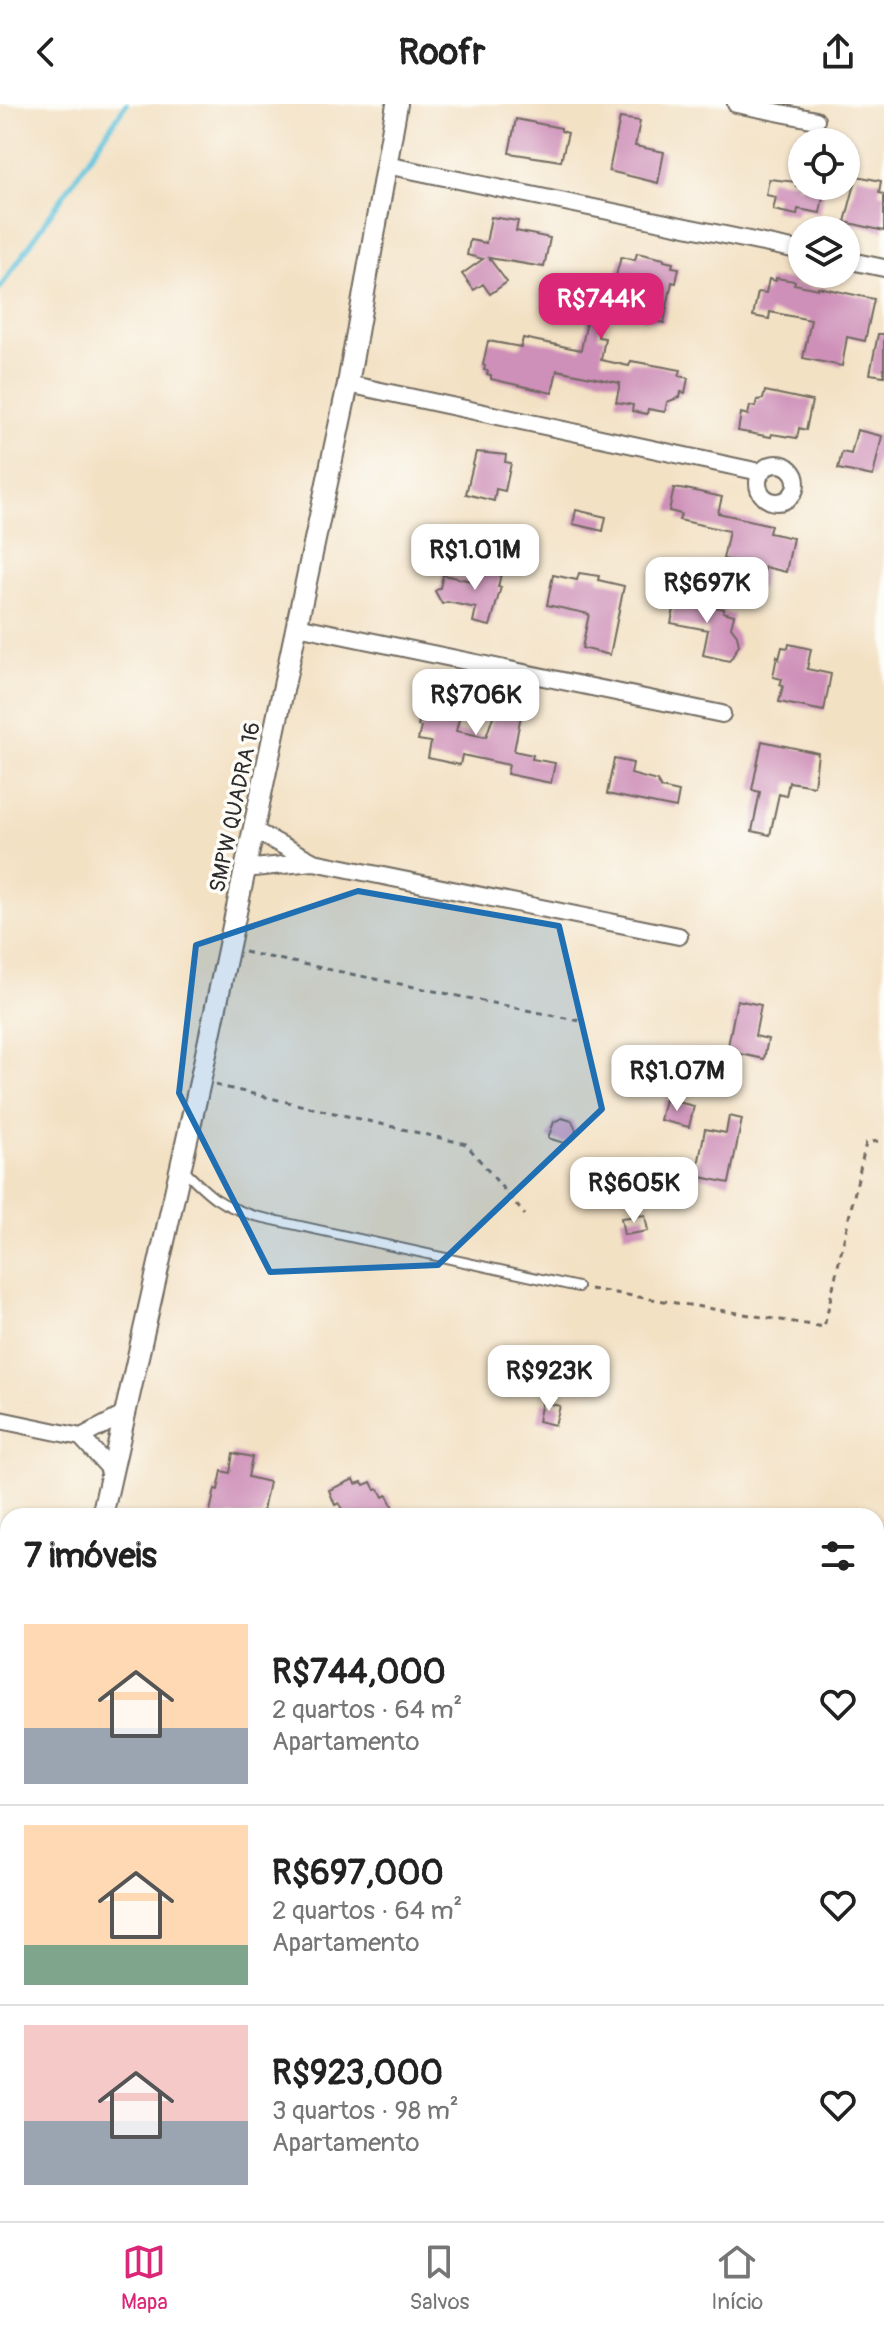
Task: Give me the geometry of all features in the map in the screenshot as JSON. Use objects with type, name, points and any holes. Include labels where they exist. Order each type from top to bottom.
[{"type":"street","name":"SMPW QUADRA 16","points":[[104,1508],[200,1082],[348,384],[397,104]]},
{"type":"street","points":[[736,104],[816,120]]},
{"type":"street","points":[[386,165],[788,248]]},
{"type":"street","points":[[860,263],[884,268]]},
{"type":"street","points":[[348,384],[760,472]]},
{"type":"street","points":[[297,626],[722,714]]},
{"type":"street","points":[[253,830],[314,862],[679,936]]},
{"type":"street","points":[[244,869],[314,862]]},
{"type":"street","points":[[81,1437],[125,1414]]},
{"type":"street","points":[[0,1420],[81,1437],[112,1471]]},
{"type":"lane","points":[[181,1166],[213,1199],[232,1209],[578,1287]]},
{"type":"path","points":[[228,949],[580,1021]]},
{"type":"path","points":[[200,1082],[466,1144],[525,1215]]},
{"type":"path","points":[[578,1287],[824,1327],[866,1143],[884,1140]]},
{"type":"highlighted area","points":[[358,891],[559,926],[602,1109],[438,1265],[270,1272],[179,1093],[196,945]]},
{"type":"building","points":[[620,118],[640,121],[635,146],[664,152],[658,183],[609,171]]},
{"type":"building","points":[[516,119],[561,128],[561,131],[568,133],[561,161],[509,153]]},
{"type":"building","points":[[860,177],[881,181],[879,193],[884,194],[884,231],[860,225],[860,216],[847,216],[851,200],[860,200]]},
{"type":"building","points":[[769,179],[788,181],[788,200],[822,200],[820,213],[798,209],[797,215],[773,210],[776,197],[766,195]]},
{"type":"building","points":[[491,217],[518,221],[516,231],[550,238],[544,267],[489,258],[507,282],[490,294],[483,284],[474,290],[462,274],[483,259],[467,255],[470,240],[486,243]]},
{"type":"building","points":[[637,253],[664,259],[673,263],[672,267],[679,268],[676,283],[672,282],[664,323],[641,318],[643,311],[604,302],[598,337],[605,338],[601,360],[629,366],[631,361],[681,370],[679,376],[688,378],[685,393],[681,392],[680,397],[667,402],[665,412],[648,409],[647,414],[632,411],[633,405],[616,402],[620,383],[557,370],[552,393],[491,379],[483,365],[488,341],[521,347],[523,338],[581,350],[591,302],[573,313],[579,281],[613,287],[621,257],[635,260]]},
{"type":"building","points":[[776,278],[788,280],[788,288],[823,288],[874,299],[865,341],[847,337],[842,366],[803,358],[811,320],[770,312],[769,319],[753,316],[758,292],[766,293],[769,279],[776,281]]},
{"type":"building","points":[[878,334],[884,334],[884,376],[870,374]]},
{"type":"building","points":[[765,391],[812,401],[806,430],[799,428],[797,438],[738,431],[741,413],[748,415],[750,406],[755,407],[757,400],[763,399]]},
{"type":"building","points":[[857,430],[882,436],[873,476],[838,469],[842,452],[851,454]]},
{"type":"building","points":[[476,452],[506,455],[505,462],[511,463],[505,491],[496,489],[494,501],[466,494]]},
{"type":"building","points":[[674,488],[722,497],[718,513],[771,525],[769,533],[793,538],[786,572],[765,567],[761,589],[731,582],[735,561],[723,559],[729,531],[679,520],[681,514],[669,511]]},
{"type":"building","points":[[576,510],[606,517],[603,531],[573,524]]},
{"type":"building","points":[[480,560],[503,565],[498,587],[501,587],[490,626],[473,622],[476,608],[447,602],[442,604],[435,591],[440,588],[443,575],[476,582]]},
{"type":"building","points":[[579,573],[599,576],[598,580],[624,586],[610,655],[582,648],[589,614],[547,605],[553,575],[577,580]]},
{"type":"building","points":[[678,591],[701,596],[702,604],[724,609],[723,612],[734,615],[731,627],[739,645],[729,661],[703,655],[708,630],[671,623]]},
{"type":"building","points":[[789,644],[811,649],[807,669],[831,674],[824,711],[779,702],[782,679],[773,677],[777,656],[779,659],[782,647],[788,648]]},
{"type":"building","points":[[427,684],[455,690],[451,705],[462,708],[456,731],[486,737],[497,705],[522,710],[514,751],[533,755],[532,759],[555,763],[551,783],[507,774],[509,765],[462,755],[460,765],[428,758],[431,742],[418,740]]},
{"type":"building","points":[[762,741],[818,753],[814,786],[789,782],[786,796],[779,794],[770,835],[752,831],[760,792],[752,790]]},
{"type":"building","points":[[614,759],[633,763],[631,774],[657,781],[661,788],[679,792],[676,808],[607,794]]},
{"type":"building","points":[[737,1000],[761,1005],[755,1036],[768,1039],[764,1059],[727,1051]]},
{"type":"building","points":[[665,1099],[694,1106],[689,1127],[660,1120]]},
{"type":"building","points":[[729,1116],[742,1119],[729,1183],[696,1176],[705,1129],[726,1133]]},
{"type":"building","points":[[562,1118],[572,1121],[576,1130],[573,1139],[564,1143],[548,1138],[554,1122]]},
{"type":"building","points":[[645,1215],[648,1231],[624,1235],[621,1218]]},
{"type":"building","points":[[542,1402],[560,1406],[555,1425],[538,1421]]},
{"type":"building","points":[[233,1453],[252,1457],[248,1477],[269,1482],[264,1508],[211,1508],[222,1471],[230,1473]]},
{"type":"building","points":[[354,1479],[356,1484],[371,1482],[383,1497],[387,1495],[393,1508],[341,1508],[339,1503],[335,1505],[329,1490]]},
{"type":"waterway","points":[[0,288],[126,104]]}]
